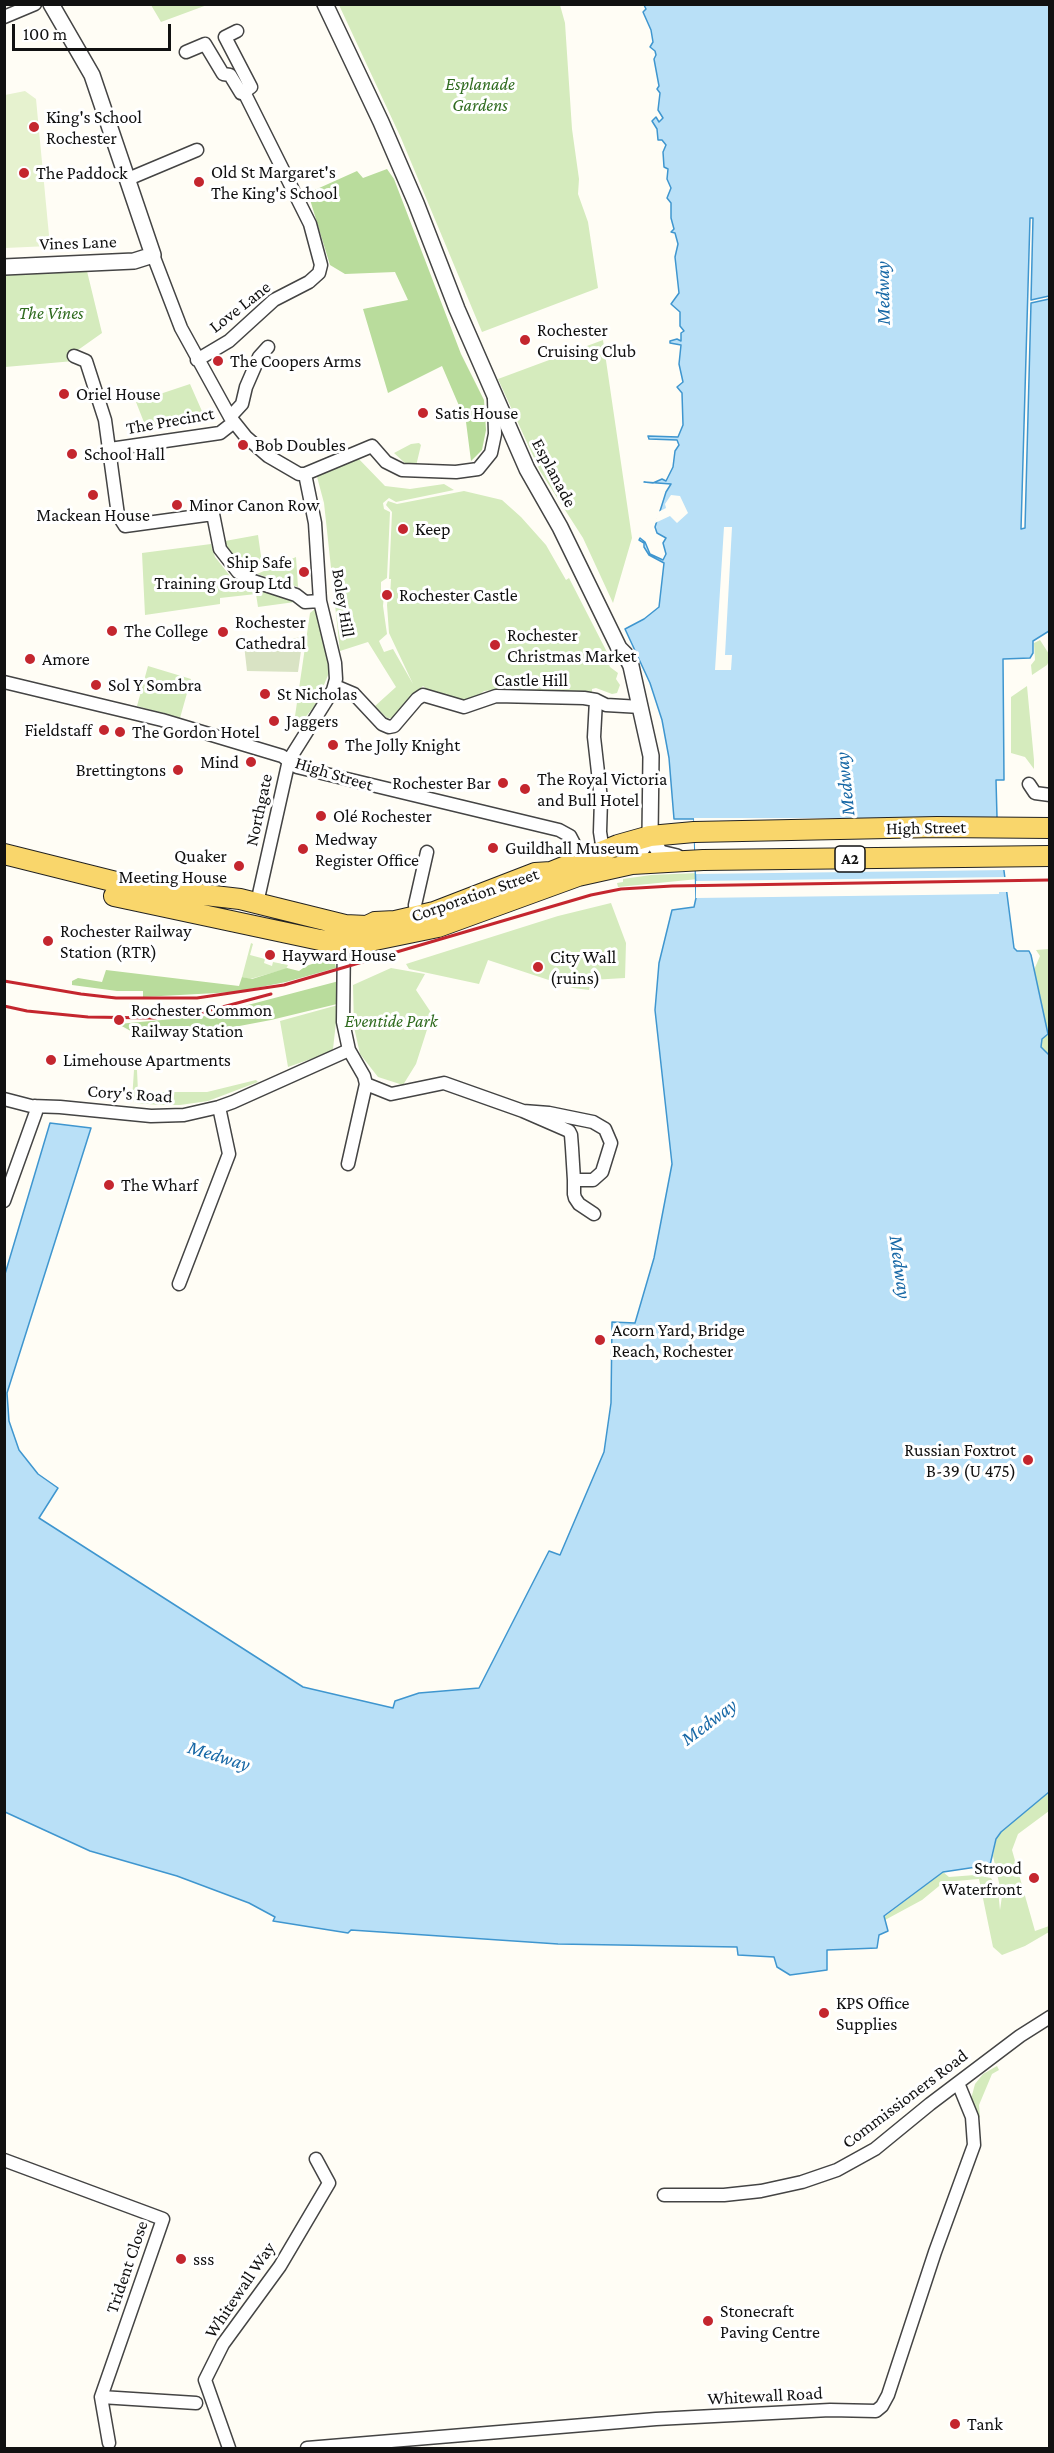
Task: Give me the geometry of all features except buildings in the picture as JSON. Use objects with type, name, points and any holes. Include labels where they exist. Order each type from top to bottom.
[{"type":"main road","name":"High Street","points":[[650,836],[694,832],[937,827],[1050,828]]},
{"type":"main road","name":"A2","points":[[582,859],[650,836]]},
{"type":"main road","name":"Corporation Street","points":[[4,854],[136,887],[230,897],[257,903],[312,917],[345,934],[370,941],[428,930],[574,878],[632,864]]},
{"type":"main road","name":"Corporation Street","points":[[4,866],[91,891],[265,929],[345,934],[375,922],[416,917],[467,900],[541,871],[547,863],[566,855],[582,859]]},
{"type":"main road","name":"High Street","points":[[695,861],[1050,856]]},
{"type":"main road","name":"A2","points":[[632,864],[695,861]]},
{"type":"main road","points":[[257,903],[265,929]]},
{"type":"main road","name":"A2","points":[[312,917],[324,910],[368,918],[375,922]]},
{"type":"street","points":[[4,17],[35,4]]},
{"type":"street","points":[[51,4],[92,75],[153,255],[179,322],[197,360],[232,420],[268,456],[299,474],[305,474],[372,446],[386,462],[402,470],[456,472],[478,469],[491,453],[495,434],[494,390]]},
{"type":"street","name":"Esplanade","points":[[325,4],[381,122],[420,213],[457,309],[527,470],[560,527],[619,648],[631,666],[651,756],[650,836]]},
{"type":"street","name":"Love Lane","points":[[237,31],[225,37],[251,87],[244,92]]},
{"type":"street","name":"Love Lane","points":[[186,52],[205,44],[223,74],[230,75],[241,93],[244,92],[310,224],[321,265],[319,273],[309,282],[274,300],[230,340],[197,360]]},
{"type":"street","points":[[128,179],[197,150]]},
{"type":"street","name":"Vines Lane","points":[[4,267],[134,261],[153,255]]},
{"type":"street","points":[[232,420],[242,404],[246,387],[259,357],[268,347]]},
{"type":"street","points":[[74,356],[86,361],[92,375],[105,420],[118,516],[125,526],[213,514],[220,549],[236,570],[256,582],[293,593],[305,602],[320,601]]},
{"type":"street","name":"The Precinct","points":[[110,450],[220,433],[232,420]]},
{"type":"street","name":"Boley Hill","points":[[305,474],[317,534],[320,601],[335,663],[335,686]]},
{"type":"street","name":"High Street","points":[[4,682],[162,720],[289,760],[297,767],[559,830],[570,836],[582,859]]},
{"type":"street","points":[[289,760],[293,757],[313,719],[335,686]]},
{"type":"street","name":"Castle Hill","points":[[335,686],[354,694],[382,724],[389,727],[394,726],[423,695],[464,707],[496,696],[596,700],[606,705],[641,707]]},
{"type":"street","points":[[596,700],[594,737],[601,799],[600,832],[603,850]]},
{"type":"street","name":"Northgate","points":[[257,903],[289,760]]},
{"type":"street","points":[[1029,784],[1035,793],[1050,795]]},
{"type":"street","points":[[632,864],[650,836],[660,853],[695,861]]},
{"type":"street","points":[[416,917],[415,904],[427,852]]},
{"type":"street","points":[[345,934],[343,1022],[349,1050],[366,1084],[348,1164]]},
{"type":"street","name":"Cory's Road","points":[[4,1099],[35,1106],[151,1116],[184,1115],[219,1107],[349,1050]]},
{"type":"street","points":[[366,1084],[391,1094],[444,1083],[523,1111],[569,1131],[577,1202],[594,1214]]},
{"type":"street","points":[[4,1201],[36,1112],[35,1106]]},
{"type":"street","points":[[179,1284],[229,1154],[219,1107]]},
{"type":"street","points":[[523,1111],[549,1113],[593,1122],[608,1133],[610,1148],[599,1176],[590,1181],[574,1180]]},
{"type":"street","name":"Commissioners Road","points":[[664,2195],[761,2191],[802,2182],[837,2170],[875,2149],[1020,2036],[1050,2017]]},
{"type":"street","name":"Whitewall Road","points":[[307,2448],[656,2419],[830,2410],[876,2411],[888,2395],[935,2252],[975,2145],[971,2113],[958,2083]]},
{"type":"street","name":"Whitewall Way","points":[[229,2448],[205,2380],[223,2344],[280,2266],[329,2183],[316,2159]]},
{"type":"street","name":"Trident Close","points":[[4,2160],[163,2219],[101,2397]]},
{"type":"street","points":[[109,2443],[101,2397],[196,2403]]},
{"type":"green space","points":[[151,5],[207,5],[161,22]]},
{"type":"green space","name":"Esplanade Gardens","points":[[339,5],[560,5],[565,23],[572,129],[579,179],[578,194],[588,222],[598,288],[482,332],[401,138]]},
{"type":"green space","name":"The Paddock","points":[[25,91],[36,99],[50,246],[5,248],[5,95]]},
{"type":"green space","points":[[387,169],[394,179],[461,354],[484,400],[486,430],[482,450],[471,461],[466,422],[442,366],[388,393],[363,309],[408,300],[395,272],[345,274],[330,265],[308,193],[357,171],[363,178]]},
{"type":"green space","name":"The Vines","points":[[86,267],[102,333],[78,350],[74,361],[5,367],[4,270]]},
{"type":"green space","points":[[603,340],[632,538],[613,603],[583,538],[540,471],[498,379]]},
{"type":"green space","points":[[190,384],[205,418],[147,430],[136,402]]},
{"type":"green space","points":[[411,444],[421,445],[416,466],[406,464],[394,453]]},
{"type":"green space","points":[[355,455],[385,486],[410,489],[444,484],[454,490],[396,502],[389,498],[383,503],[384,509],[390,512],[387,578],[381,582],[387,634],[379,641],[384,652],[393,649],[413,684],[389,633],[387,605],[391,579],[389,579],[392,512],[386,505],[388,501],[397,504],[464,491],[502,500],[546,545],[566,580],[569,578],[610,658],[607,660],[610,667],[618,673],[616,679],[620,685],[617,693],[612,694],[596,688],[592,689],[592,694],[493,690],[484,691],[467,703],[431,692],[423,686],[392,718],[387,718],[375,706],[396,687],[368,642],[340,651],[324,503],[316,473]]},
{"type":"green space","points":[[258,535],[262,563],[242,566],[228,550],[225,541]]},
{"type":"green space","points":[[211,544],[215,557],[231,577],[239,582],[285,593],[295,602],[258,607],[256,594],[220,598],[220,604],[145,615],[142,553]]},
{"type":"green space","points":[[296,557],[298,587],[257,574]]},
{"type":"green space","points":[[315,609],[318,611],[331,668],[316,704],[304,719],[294,723],[310,613]]},
{"type":"green space","points":[[303,637],[298,672],[247,671],[244,645]]},
{"type":"green space","points":[[1040,640],[1049,654],[1049,661],[1047,665],[1032,675],[1031,665],[1035,660],[1034,643]]},
{"type":"green space","points":[[148,666],[191,679],[180,718],[137,706]]},
{"type":"green space","points":[[1027,686],[1034,769],[1025,757],[1011,753],[1011,697]]},
{"type":"green space","points":[[698,873],[698,879],[618,887],[617,883],[623,882],[623,879],[651,875]]},
{"type":"green space","points":[[611,903],[626,943],[625,978],[591,980],[589,990],[573,988],[488,960],[479,984],[409,969],[406,964],[558,916]]},
{"type":"green space","points":[[251,943],[253,944],[250,955],[265,959],[264,963],[272,966],[273,962],[288,965],[286,969],[250,979],[242,977]]},
{"type":"green space","points":[[1049,949],[1049,1055],[1041,1047],[1042,1039],[1048,1033],[1034,970],[1040,956],[1036,950]]},
{"type":"green space","points":[[326,955],[334,959],[336,968],[286,982],[235,992],[143,997],[143,991],[117,991],[72,985],[72,981],[78,978],[102,982],[106,970],[239,986],[242,977],[252,979],[287,968],[299,971],[324,960]]},
{"type":"green space","name":"Eventide Park","points":[[391,968],[425,974],[416,990],[432,1014],[416,1064],[403,1085],[378,1077],[360,1054],[354,1027],[353,985]]},
{"type":"green space","points":[[339,981],[337,1004],[271,1020],[213,1031],[138,1035],[118,1024],[206,1016]]},
{"type":"green space","points":[[338,1005],[333,1049],[328,1053],[288,1067],[280,1021]]},
{"type":"green space","points":[[134,1070],[137,1070],[138,1092],[207,1092],[256,1080],[258,1082],[208,1101],[180,1105],[136,1103],[132,1100]]},
{"type":"green space","points":[[1049,1792],[1049,1811],[1018,1834],[1012,1850],[1035,1931],[1049,1926],[1049,1932],[1025,1946],[1002,1955],[993,1947],[979,1879],[944,1882],[922,1900],[885,1920],[884,1917],[943,1872],[949,1877],[975,1875],[991,1878],[998,1890],[1000,1910],[1002,1896],[993,1856],[997,1836],[1005,1826]]},
{"type":"green space","points":[[997,2066],[999,2070],[992,2074],[979,2105],[980,2117],[978,2119],[971,2099],[975,2084],[983,2074]]},
{"type":"water","name":"Medway","points":[[644,5],[1049,5],[1049,296],[1031,300],[1033,218],[1030,218],[1021,529],[1025,528],[1031,303],[1049,299],[1049,631],[1033,641],[1033,653],[1030,658],[1003,659],[1004,780],[996,780],[997,817],[1014,948],[1017,951],[1029,951],[1031,955],[1048,1034],[1042,1039],[1041,1047],[1049,1055],[1049,1792],[1001,1832],[996,1839],[990,1865],[943,1872],[884,1916],[888,1931],[879,1935],[877,1948],[827,1950],[827,1970],[790,1975],[777,1967],[774,1957],[738,1955],[737,1947],[558,1944],[351,1930],[348,1933],[273,1921],[275,1917],[249,1903],[177,1876],[90,1851],[5,1812],[5,1274],[50,1123],[91,1128],[7,1393],[9,1421],[19,1450],[38,1474],[58,1488],[39,1518],[303,1687],[393,1708],[395,1701],[419,1693],[479,1688],[549,1551],[560,1555],[604,1452],[611,1403],[612,1322],[635,1323],[654,1258],[672,1164],[655,1010],[659,963],[672,910],[694,907],[696,898],[694,819],[674,819],[669,758],[662,720],[650,683],[625,629],[644,619],[659,607],[664,563],[649,555],[644,543],[639,540],[640,538],[645,542],[650,554],[663,560],[666,554],[663,543],[666,538],[657,533],[655,527],[666,492],[671,484],[654,483],[662,479],[666,481],[673,467],[675,451],[679,445],[677,440],[649,439],[648,436],[678,437],[683,425],[682,393],[677,387],[683,382],[679,364],[681,345],[670,343],[677,339],[681,341],[681,333],[684,331],[680,326],[680,312],[671,304],[679,293],[675,257],[678,244],[675,233],[671,232],[674,229],[671,203],[667,198],[671,188],[667,179],[668,169],[664,167],[663,152],[666,145],[662,140],[658,140],[657,129],[652,121],[656,117],[659,122],[663,118],[658,110],[660,93],[657,89],[659,86],[654,59],[656,55],[650,47],[653,42],[651,30],[643,12],[646,9]]},
{"type":"pier","points":[[671,495],[680,496],[688,513],[677,523],[670,516],[655,523],[658,512],[666,508],[665,504]]},
{"type":"pier","points":[[724,527],[732,527],[725,655],[732,655],[731,670],[715,670]]},
{"type":"pier","points":[[694,818],[1000,818],[1007,870],[696,874]]},
{"type":"pier","points":[[1008,877],[1009,892],[999,892],[999,894],[696,898],[696,881]]},
{"type":"railway","points":[[4,981],[116,998],[197,998],[284,985],[591,895],[621,889],[672,886],[1050,880]]},
{"type":"railway","points":[[4,1006],[27,1011],[88,1017],[153,1018],[200,1013],[271,994]]},
{"type":"place","name":"King's School Rochester","points":[[34,127]]},
{"type":"place","name":"The Paddock","points":[[24,173]]},
{"type":"place","name":"Old St Margaret's The King's School","points":[[199,182]]},
{"type":"place","name":"Rochester Cruising Club","points":[[525,340]]},
{"type":"place","name":"The Coopers Arms","points":[[218,361]]},
{"type":"place","name":"Oriel House","points":[[64,394]]},
{"type":"place","name":"Satis House","points":[[423,413]]},
{"type":"place","name":"Bob Doubles","points":[[243,445]]},
{"type":"place","name":"School Hall","points":[[72,454]]},
{"type":"place","name":"Mackean House","points":[[93,495]]},
{"type":"place","name":"Minor Canon Row","points":[[177,505]]},
{"type":"place","name":"Keep","points":[[403,529]]},
{"type":"place","name":"Ship Safe Training Group Ltd","points":[[304,572]]},
{"type":"place","name":"Rochester Castle","points":[[387,595]]},
{"type":"place","name":"The College","points":[[112,631]]},
{"type":"place","name":"Rochester Cathedral","points":[[223,632]]},
{"type":"place","name":"Rochester Christmas Market","points":[[495,645]]},
{"type":"place","name":"Amore","points":[[30,659]]},
{"type":"place","name":"Sol Y Sombra","points":[[96,685]]},
{"type":"place","name":"St Nicholas","points":[[265,694]]},
{"type":"place","name":"Jaggers","points":[[274,721]]},
{"type":"place","name":"Fieldstaff","points":[[104,730]]},
{"type":"place","name":"The Gordon Hotel","points":[[120,732]]},
{"type":"place","name":"The Jolly Knight","points":[[333,745]]},
{"type":"place","name":"Mind","points":[[251,762]]},
{"type":"place","name":"Brettingtons","points":[[178,770]]},
{"type":"place","name":"Rochester Bar","points":[[503,783]]},
{"type":"place","name":"The Royal Victoria and Bull Hotel","points":[[525,789]]},
{"type":"place","name":"Olé Rochester","points":[[321,816]]},
{"type":"place","name":"Guildhall Museum","points":[[493,848]]},
{"type":"place","name":"Medway Register Office","points":[[303,849]]},
{"type":"place","name":"Quaker Meeting House","points":[[239,866]]},
{"type":"place","name":"Rochester Railway Station (RTR)","points":[[48,941]]},
{"type":"place","name":"Hayward House","points":[[270,955]]},
{"type":"place","name":"City Wall (ruins)","points":[[538,967]]},
{"type":"place","name":"Rochester Common Railway Station","points":[[119,1020]]},
{"type":"place","name":"Limehouse Apartments","points":[[51,1060]]},
{"type":"place","name":"The Wharf","points":[[109,1185]]},
{"type":"place","name":"Acorn Yard, Bridge Reach, Rochester","points":[[600,1340]]},
{"type":"place","name":"Russian Foxtrot B-39 (U 475)","points":[[1028,1460]]},
{"type":"place","name":"Strood Waterfront","points":[[1034,1878]]},
{"type":"place","name":"KPS Office Supplies","points":[[824,2013]]},
{"type":"place","name":"sss","points":[[181,2259]]},
{"type":"place","name":"Stonecraft Paving Centre","points":[[708,2321]]},
{"type":"place","name":"Tank","points":[[955,2424]]}]
